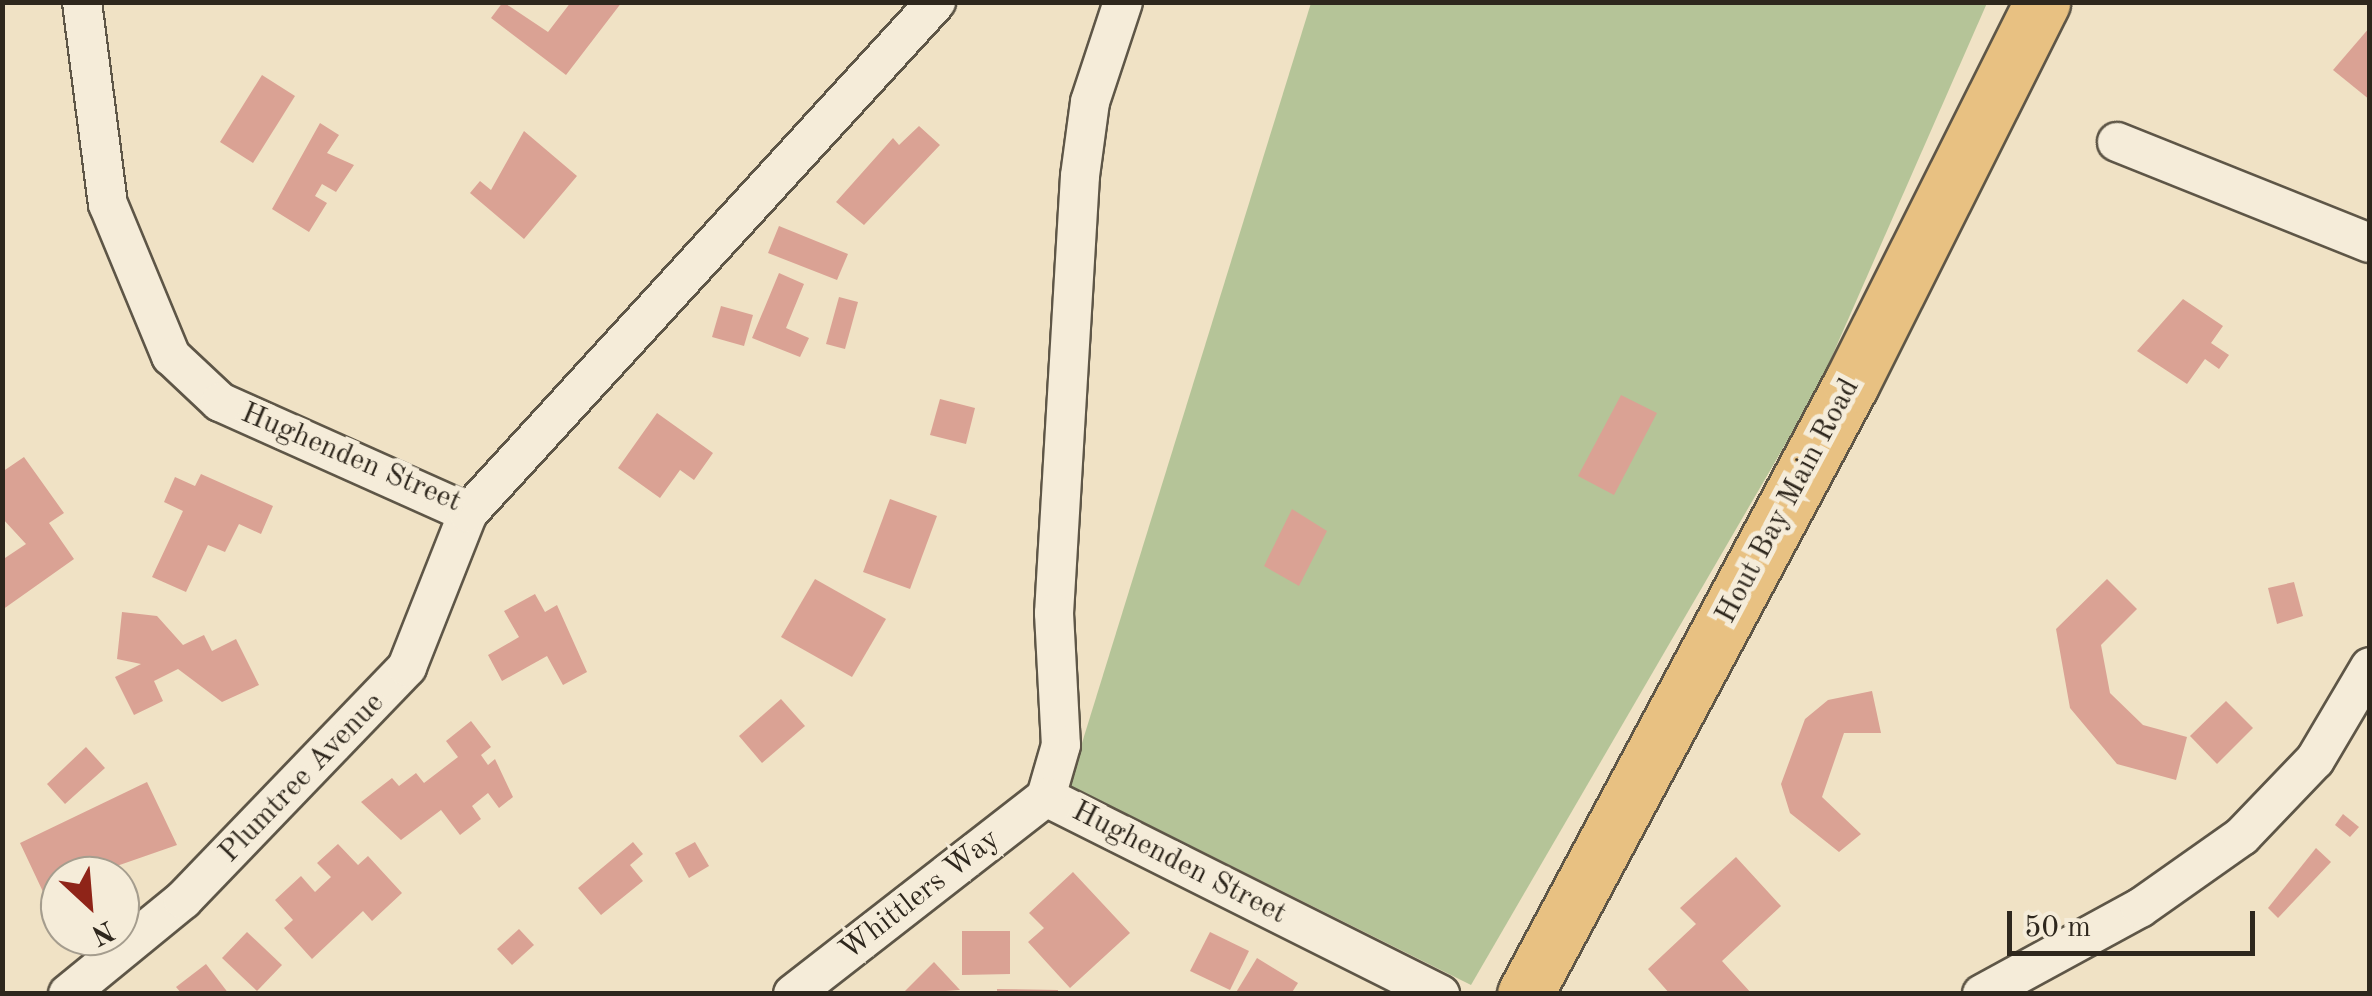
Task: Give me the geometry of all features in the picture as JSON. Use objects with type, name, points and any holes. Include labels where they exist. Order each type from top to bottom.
[{"type":"main road","name":"Hout Bay Main Road","points":[[1525,994],[1851,384],[2042,2]]},
{"type":"street","name":"Hughenden Street","points":[[82,2],[108,204],[171,356],[220,402],[468,513],[936,2]]},
{"type":"street","name":"Hughenden Street","points":[[1124,2],[1090,102],[1080,176],[1054,613],[1061,745],[1046,797],[1440,994]]},
{"type":"street","points":[[2117,142],[2370,244]]},
{"type":"street","name":"Plumtree Avenue","points":[[68,994],[183,900],[407,667],[468,513]]},
{"type":"street","points":[[1982,994],[2140,908],[2242,836],[2316,760],[2370,668]]},
{"type":"street","name":"Whittlers Way","points":[[793,994],[1046,797]]},
{"type":"green space","points":[[1311,3],[1987,3],[1818,388],[1471,985],[1069,785]]},
{"type":"building","points":[[503,2],[548,32],[571,2],[622,2],[566,75],[491,18]]},
{"type":"building","points":[[2370,27],[2370,100],[2333,70]]},
{"type":"building","points":[[262,75],[295,96],[253,163],[220,142]]},
{"type":"building","points":[[320,123],[339,135],[327,153],[354,165],[336,192],[322,184],[315,196],[327,203],[309,232],[272,209]]},
{"type":"building","points":[[919,126],[940,145],[864,225],[836,202],[893,138],[899,145]]},
{"type":"building","points":[[524,131],[577,176],[524,239],[470,193],[480,181],[491,190]]},
{"type":"building","points":[[779,226],[848,254],[837,280],[768,253]]},
{"type":"building","points":[[779,273],[804,284],[786,328],[809,338],[800,357],[752,338]]},
{"type":"building","points":[[839,297],[858,302],[845,349],[826,344]]},
{"type":"building","points":[[2183,299],[2223,326],[2211,343],[2229,355],[2219,369],[2205,359],[2187,384],[2137,351]]},
{"type":"building","points":[[721,306],[753,315],[744,346],[712,337]]},
{"type":"building","points":[[1621,395],[1657,413],[1614,495],[1578,476]]},
{"type":"building","points":[[940,399],[975,408],[966,444],[930,435]]},
{"type":"building","points":[[657,413],[713,453],[694,480],[680,470],[660,498],[618,468]]},
{"type":"building","points":[[24,457],[64,513],[49,523],[74,559],[2,610],[2,560],[26,544],[2,518],[2,472]]},
{"type":"building","points":[[201,474],[273,506],[261,534],[239,524],[225,552],[208,545],[186,592],[152,577],[183,511],[164,502],[175,477],[195,486]]},
{"type":"building","points":[[890,499],[937,516],[910,589],[863,572]]},
{"type":"building","points":[[1292,509],[1327,531],[1299,586],[1264,566]]},
{"type":"building","points":[[815,579],[886,619],[852,677],[781,637]]},
{"type":"building","points":[[2107,579],[2137,609],[2101,645],[2110,693],[2143,725],[2187,737],[2176,780],[2117,764],[2070,708],[2056,629]]},
{"type":"building","points":[[2294,582],[2303,616],[2277,624],[2268,588]]},
{"type":"building","points":[[535,594],[545,612],[557,605],[587,672],[563,685],[547,656],[502,681],[488,655],[519,637],[504,611]]},
{"type":"building","points":[[122,612],[157,616],[183,645],[204,635],[212,651],[236,639],[259,685],[222,702],[178,669],[154,681],[163,701],[134,715],[115,677],[141,664],[117,659]]},
{"type":"building","points":[[1872,691],[1881,733],[1844,733],[1822,797],[1861,834],[1839,852],[1790,813],[1781,784],[1805,719],[1828,700]]},
{"type":"building","points":[[781,699],[805,726],[762,763],[739,736]]},
{"type":"building","points":[[2226,701],[2253,728],[2217,764],[2190,736]]},
{"type":"building","points":[[471,721],[491,747],[481,755],[488,765],[495,759],[513,797],[499,808],[488,793],[472,806],[481,819],[460,835],[441,810],[401,840],[361,802],[392,778],[399,786],[416,773],[424,783],[458,757],[446,741]]},
{"type":"building","points":[[86,747],[105,768],[65,804],[47,784]]},
{"type":"building","points":[[147,782],[177,845],[140,858],[40,856],[40,885],[20,843]]},
{"type":"building","points":[[2343,814],[2359,827],[2350,837],[2335,825]]},
{"type":"building","points":[[633,842],[643,854],[630,865],[643,881],[601,915],[578,888]]},
{"type":"building","points":[[695,842],[709,866],[689,878],[675,853]]},
{"type":"building","points":[[338,844],[358,865],[368,856],[402,893],[372,921],[363,911],[312,959],[284,928],[293,920],[275,900],[301,876],[315,892],[331,877],[317,863]]},
{"type":"building","points":[[2316,848],[2331,862],[2278,918],[2268,908]]},
{"type":"building","points":[[1736,857],[1781,906],[1722,961],[1752,994],[1670,994],[1648,969],[1696,924],[1680,908]]},
{"type":"building","points":[[1073,872],[1130,933],[1070,988],[1028,942],[1044,928],[1029,913]]},
{"type":"building","points":[[519,929],[534,945],[512,965],[497,949]]},
{"type":"building","points":[[962,931],[1010,931],[1010,974],[962,975]]},
{"type":"building","points":[[247,932],[282,965],[257,991],[222,958]]},
{"type":"building","points":[[1210,932],[1249,951],[1230,990],[1190,971]]},
{"type":"building","points":[[1257,958],[1298,983],[1291,994],[1235,994]]},
{"type":"building","points":[[934,962],[960,990],[902,994]]},
{"type":"building","points":[[206,964],[229,994],[182,994],[176,987]]},
{"type":"building","points":[[997,989],[1058,990],[1058,994],[997,994]]}]
